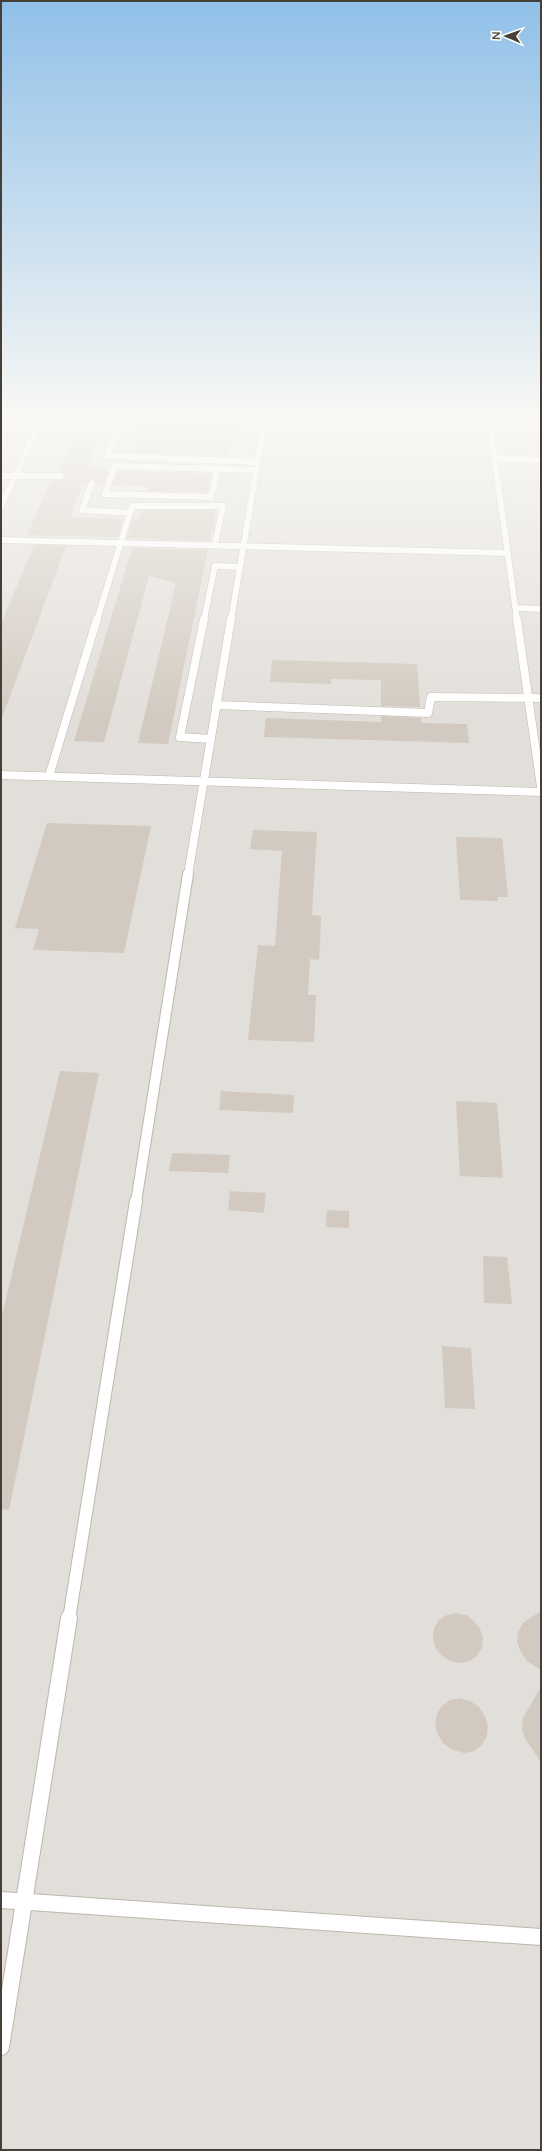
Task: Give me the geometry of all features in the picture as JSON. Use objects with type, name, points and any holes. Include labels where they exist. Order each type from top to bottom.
[{"type":"lane","points":[[50,776],[128,519]]},
{"type":"lane","points":[[215,545],[220,519]]},
{"type":"lane","points":[[1,2047],[203,781],[248,519]]},
{"type":"lane","points":[[503,519],[541,787]]},
{"type":"lane","points":[[1,540],[508,553]]},
{"type":"lane","points":[[210,740],[180,737],[215,566],[240,567]]},
{"type":"lane","points":[[516,608],[541,608]]},
{"type":"lane","points":[[216,705],[428,713],[431,697],[541,698]]},
{"type":"lane","points":[[1,775],[541,792]]},
{"type":"lane","points":[[1,1900],[541,1937]]},
{"type":"shaded area","points":[[1,519],[541,519],[541,2150],[1,2150]]},
{"type":"building","points":[[34,519],[123,519],[118,537],[27,535]]},
{"type":"building","points":[[133,519],[214,519],[210,541],[127,538]]},
{"type":"building","points":[[34,545],[66,546],[3,715],[1,715],[1,624]]},
{"type":"building","points":[[132,548],[208,550],[168,744],[138,743],[176,583],[149,576],[104,742],[74,741]]},
{"type":"building","points":[[272,660],[417,664],[420,707],[381,706],[381,680],[331,679],[331,684],[270,682]]},
{"type":"building","points":[[381,716],[421,718],[421,723],[467,724],[469,743],[264,737],[266,718],[381,722]]},
{"type":"building","points":[[47,823],[151,826],[124,953],[33,950],[39,929],[15,928]]},
{"type":"building","points":[[253,830],[317,832],[312,915],[321,916],[320,945],[319,960],[310,959],[308,995],[316,995],[314,1042],[248,1040],[258,945],[275,946],[282,851],[250,849]]},
{"type":"building","points":[[456,837],[502,838],[508,897],[497,897],[498,901],[460,900]]},
{"type":"building","points":[[60,1071],[99,1073],[9,1510],[1,1509],[1,1320]]},
{"type":"building","points":[[221,1091],[294,1095],[293,1113],[219,1110]]},
{"type":"building","points":[[456,1101],[497,1103],[503,1178],[460,1176]]},
{"type":"building","points":[[172,1153],[230,1155],[228,1173],[169,1171]]},
{"type":"building","points":[[230,1191],[266,1193],[264,1213],[228,1210]]},
{"type":"building","points":[[327,1210],[349,1211],[349,1228],[326,1227]]},
{"type":"building","points":[[483,1256],[507,1257],[512,1304],[484,1303]]},
{"type":"building","points":[[442,1346],[471,1348],[475,1409],[445,1408]]},
{"type":"building","points":[[541,1611],[541,1670],[527,1661],[517,1642],[518,1632],[523,1623]]},
{"type":"building","points":[[456,1613],[466,1615],[474,1621],[480,1629],[483,1638],[482,1648],[477,1656],[469,1661],[460,1663],[450,1661],[441,1655],[435,1647],[433,1637],[434,1628],[439,1620],[447,1615]]},
{"type":"building","points":[[541,1687],[541,1762],[526,1740],[522,1729],[523,1718]]},
{"type":"building","points":[[460,1698],[470,1701],[479,1707],[485,1716],[488,1726],[487,1736],[482,1745],[474,1751],[464,1753],[453,1750],[444,1744],[438,1735],[435,1724],[437,1714],[442,1706],[450,1700]]}]
